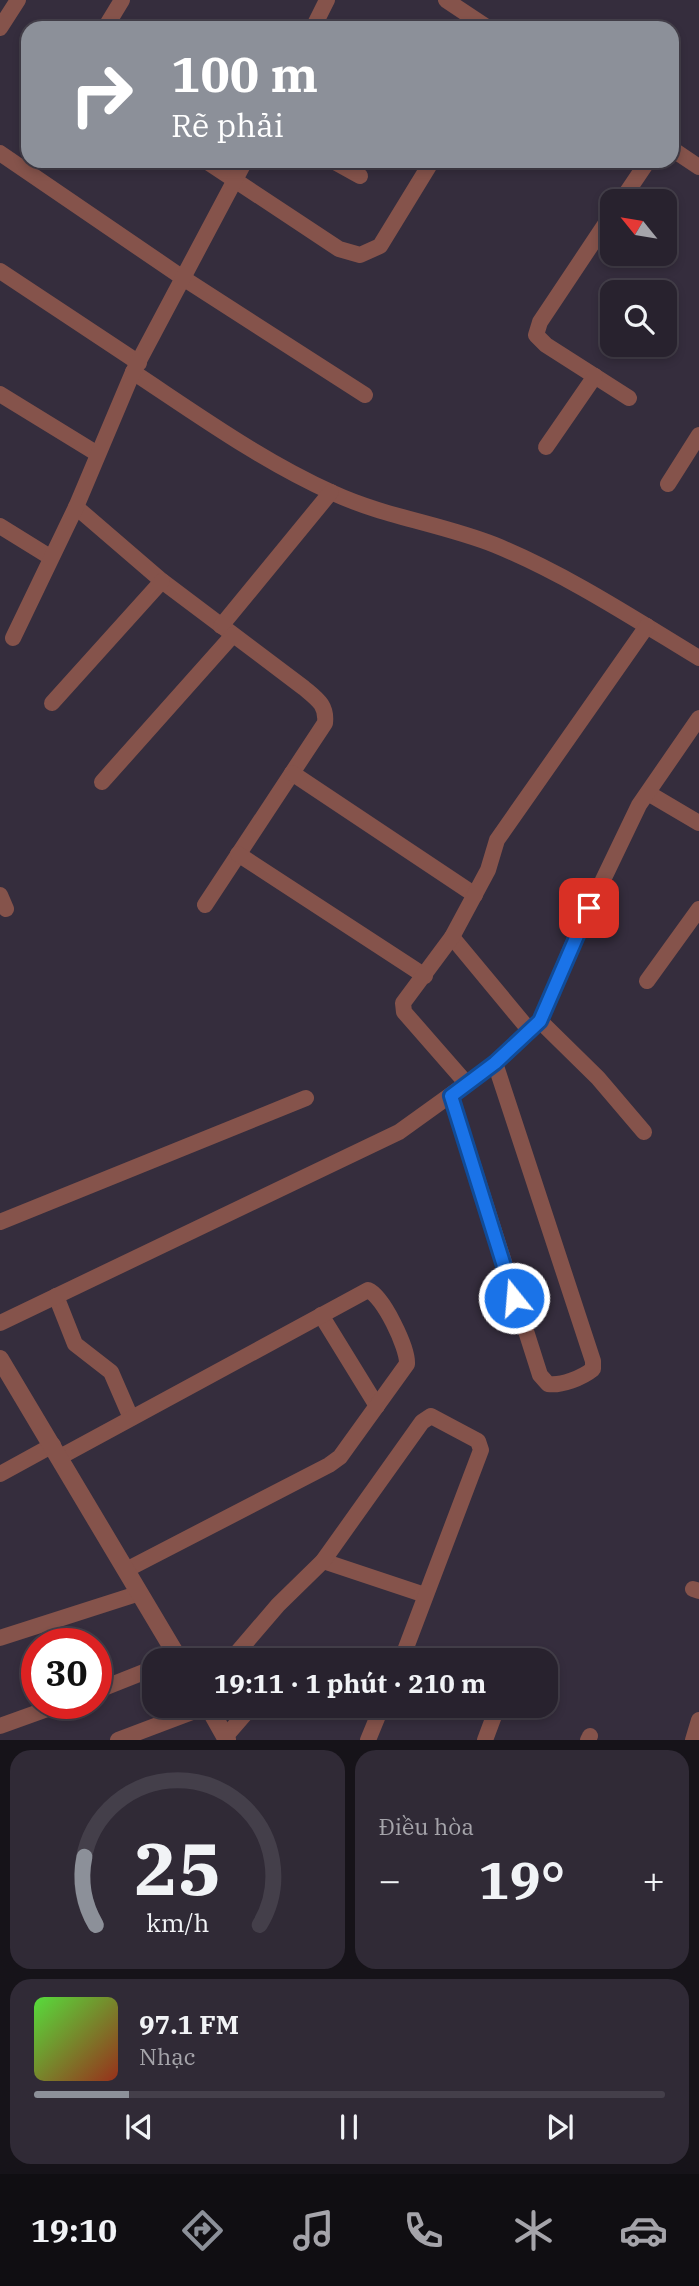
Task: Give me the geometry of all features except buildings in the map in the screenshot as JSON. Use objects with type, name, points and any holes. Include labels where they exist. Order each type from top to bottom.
[{"type":"street","points":[[0,28],[18,0]]},
{"type":"street","points":[[109,21],[122,0]]},
{"type":"street","points":[[316,21],[327,0]]},
{"type":"street","points":[[446,0],[478,21]]},
{"type":"street","points":[[0,153],[21,167]]},
{"type":"street","points":[[679,154],[699,167]]},
{"type":"street","points":[[22,168],[183,278],[365,395]]},
{"type":"street","points":[[216,168],[339,249],[360,255],[380,246],[428,168]]},
{"type":"street","points":[[13,638],[76,507],[96,453],[136,367],[242,168]]},
{"type":"street","points":[[345,168],[360,176]]},
{"type":"street","points":[[629,189],[643,168]]},
{"type":"street","points":[[600,232],[540,322],[536,335],[629,398]]},
{"type":"street","points":[[0,271],[225,432],[331,492],[505,550],[648,626],[699,658]]},
{"type":"street","points":[[546,447],[595,376]]},
{"type":"street","points":[[0,394],[96,453]]},
{"type":"street","points":[[668,484],[699,435]]},
{"type":"street","points":[[102,782],[227,631],[331,492]]},
{"type":"street","points":[[76,507],[162,581],[322,704],[325,723],[205,905]]},
{"type":"street","points":[[0,526],[50,557]]},
{"type":"street","points":[[52,703],[162,581]]},
{"type":"street","points":[[467,1084],[404,1012],[403,1003],[452,937],[491,863],[497,840],[648,626]]},
{"type":"street","points":[[0,1323],[399,1132],[495,1063],[535,1026],[578,932],[648,793],[699,718]]},
{"type":"street","points":[[292,773],[475,895]]},
{"type":"street","points":[[648,793],[699,823]]},
{"type":"street","points":[[238,854],[425,976]]},
{"type":"street","points":[[647,981],[699,909]]},
{"type":"street","points":[[452,937],[535,1026],[598,1078],[644,1132]]},
{"type":"street","points":[[451,1096],[540,1375],[548,1384],[555,1385],[587,1373],[593,1369],[593,1361],[495,1063]]},
{"type":"street","points":[[0,1222],[306,1098]]},
{"type":"street","points":[[0,1474],[131,1419],[368,1290],[379,1298],[407,1352],[407,1364],[340,1457],[126,1570]]},
{"type":"street","points":[[56,1296],[75,1344],[111,1372],[131,1419]]},
{"type":"street","points":[[321,1315],[377,1406]]},
{"type":"street","points":[[0,1359],[170,1648]]},
{"type":"street","points":[[241,1648],[278,1605],[323,1561],[422,1422],[430,1416],[478,1441],[481,1450],[406,1648]]},
{"type":"street","points":[[323,1561],[425,1595]]},
{"type":"street","points":[[0,1638],[140,1593]]},
{"type":"street","points":[[112,1684],[142,1673]]},
{"type":"street","points":[[0,1726],[21,1718]]},
{"type":"street","points":[[118,1740],[176,1718]]},
{"type":"street","points":[[215,1718],[226,1739],[243,1718]]},
{"type":"street","points":[[368,1740],[377,1718]]},
{"type":"street","points":[[485,1740],[493,1718]]},
{"type":"street","points":[[693,1740],[699,1720]]},
{"type":"route","points":[[514,1298],[451,1096],[495,1063],[540,1021],[589,908]]}]
